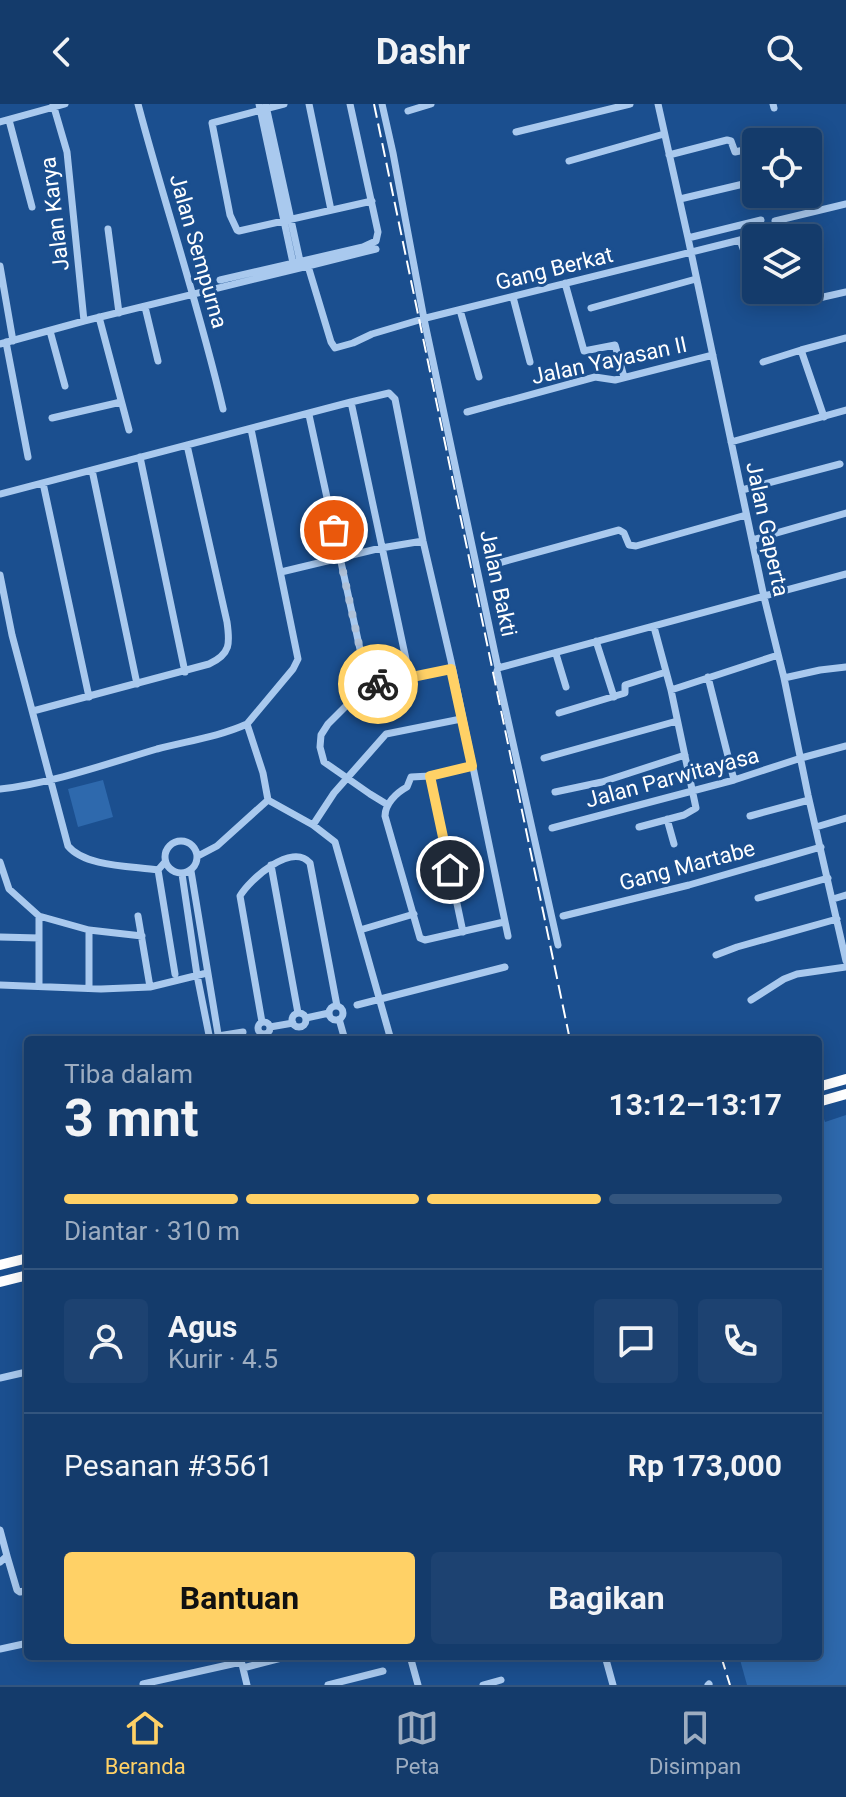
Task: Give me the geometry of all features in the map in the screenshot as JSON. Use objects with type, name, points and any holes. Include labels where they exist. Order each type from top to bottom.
[{"type":"highway","points":[[822,1086],[846,1079]]},
{"type":"highway","points":[[822,1101],[846,1094]]},
{"type":"highway","points":[[0,1265],[24,1259]]},
{"type":"highway","points":[[0,1282],[24,1276]]},
{"type":"street","points":[[32,207],[4,121],[65,104]]},
{"type":"street","name":"Jalan Sempurna","points":[[138,104],[194,294],[223,409]]},
{"type":"street","points":[[284,104],[262,107],[214,122],[211,126],[234,227],[239,231],[372,201]]},
{"type":"street","points":[[309,104],[331,210]]},
{"type":"street","points":[[220,280],[363,247],[376,241],[378,232],[350,104]]},
{"type":"street","name":"Jalan Bakti","points":[[382,104],[498,668],[846,574]]},
{"type":"street","points":[[408,111],[431,104]]},
{"type":"street","points":[[578,104],[581,115]]},
{"type":"street","points":[[516,132],[630,104]]},
{"type":"street","name":"Jalan Gaperta","points":[[658,104],[809,800],[843,933],[846,961]]},
{"type":"street","name":"Jalan Karya","points":[[54,106],[67,152],[84,321]]},
{"type":"street","points":[[262,107],[296,262]]},
{"type":"street","points":[[569,161],[664,134]]},
{"type":"street","points":[[669,155],[727,140],[731,141],[735,152],[742,150]]},
{"type":"street","points":[[680,199],[742,184]]},
{"type":"street","points":[[775,221],[846,204]]},
{"type":"street","points":[[688,238],[761,220]]},
{"type":"street","points":[[108,229],[119,313]]},
{"type":"street","points":[[740,240],[742,246]]},
{"type":"street","name":"Gang Berkat","points":[[308,266],[333,347],[425,319],[740,240]]},
{"type":"street","points":[[6,342],[376,249]]},
{"type":"street","points":[[0,266],[6,342],[28,457]]},
{"type":"street","points":[[591,308],[696,279]]},
{"type":"street","points":[[565,283],[584,351],[615,345],[624,377]]},
{"type":"street","points":[[822,297],[846,292]]},
{"type":"street","points":[[513,297],[530,362]]},
{"type":"street","points":[[145,307],[158,361]]},
{"type":"street","points":[[460,310],[479,377]]},
{"type":"street","points":[[99,317],[129,430]]},
{"type":"street","points":[[50,331],[65,386]]},
{"type":"street","points":[[763,362],[846,338]]},
{"type":"street","points":[[801,350],[824,417]]},
{"type":"street","name":"Jalan Yayasan II","points":[[467,412],[595,377],[612,380],[713,355]]},
{"type":"street","points":[[0,494],[389,393],[395,399],[508,936]]},
{"type":"street","points":[[52,418],[121,402]]},
{"type":"street","points":[[351,402],[410,678]]},
{"type":"street","points":[[731,442],[846,410]]},
{"type":"street","points":[[309,415],[368,686]]},
{"type":"street","points":[[0,789],[230,732],[247,724],[293,669],[298,659],[251,429]]},
{"type":"street","points":[[33,711],[185,672],[217,660],[230,644],[187,445]]},
{"type":"street","points":[[140,457],[185,672]]},
{"type":"street","points":[[742,490],[840,464]]},
{"type":"street","points":[[92,470],[137,684]]},
{"type":"street","points":[[43,483],[89,697]]},
{"type":"street","points":[[752,540],[846,513]]},
{"type":"street","points":[[495,564],[619,530],[624,532],[629,545],[634,547],[746,515]]},
{"type":"street","points":[[281,572],[423,541]]},
{"type":"street","points":[[0,575],[12,635],[66,842],[71,850],[92,861],[158,870]]},
{"type":"street","points":[[639,827],[696,809],[654,627]]},
{"type":"street","points":[[0,638],[12,635]]},
{"type":"street","points":[[596,641],[614,697]]},
{"type":"street","points":[[556,654],[566,687]]},
{"type":"street","points":[[671,690],[778,655]]},
{"type":"street","points":[[784,678],[846,667]]},
{"type":"street","points":[[498,668],[558,945]]},
{"type":"street","points":[[388,805],[324,762],[321,735],[331,721],[368,686],[451,669]]},
{"type":"street","points":[[559,713],[626,693],[625,685],[666,672]]},
{"type":"street","points":[[708,677],[734,780]]},
{"type":"street","points":[[313,825],[346,778],[386,734],[461,719]]},
{"type":"street","points":[[544,758],[677,721]]},
{"type":"street","points":[[247,724],[268,800]]},
{"type":"street","name":"Jalan Parwitayasa","points":[[552,828],[734,780],[846,746]]},
{"type":"street","points":[[555,792],[606,781],[685,755]]},
{"type":"street","points":[[472,766],[411,777],[407,787],[399,791],[385,809],[385,816],[419,936],[425,940],[504,922]]},
{"type":"street","points":[[430,776],[463,932]]},
{"type":"street","points":[[268,800],[313,825],[335,842],[390,1036]]},
{"type":"street","points":[[198,856],[217,846],[268,800]]},
{"type":"street","points":[[750,816],[809,800]]},
{"type":"street","points":[[816,827],[846,818]]},
{"type":"street","points":[[667,819],[674,844]]},
{"type":"street","points":[[158,870],[165,862],[166,851],[178,841],[189,843],[198,856],[195,867],[182,874],[171,871],[165,862]]},
{"type":"street","name":"Gang Martabe","points":[[563,916],[689,885],[821,847]]},
{"type":"street","points":[[306,1018],[302,1026],[293,1023],[266,1024],[240,900],[242,892],[271,865],[299,856],[310,863],[337,1006],[343,1013],[339,1019],[344,1036]]},
{"type":"street","points":[[0,862],[4,888],[39,916],[89,930],[142,936]]},
{"type":"street","points":[[271,865],[298,1013]]},
{"type":"street","points":[[158,870],[175,974]]},
{"type":"street","points":[[191,871],[219,1036]]},
{"type":"street","points":[[182,874],[209,1036]]},
{"type":"street","points":[[758,898],[828,878]]},
{"type":"street","points":[[833,899],[846,895]]},
{"type":"street","points":[[360,930],[414,914]]},
{"type":"street","points":[[39,916],[39,986]]},
{"type":"street","points":[[138,916],[150,987]]},
{"type":"street","points":[[716,955],[837,919]]},
{"type":"street","points":[[89,930],[89,988]]},
{"type":"street","points":[[0,937],[39,938]]},
{"type":"street","points":[[357,1005],[505,967]]},
{"type":"street","points":[[751,1000],[797,974],[846,967]]},
{"type":"street","points":[[0,985],[101,989],[150,987],[207,973]]},
{"type":"street","points":[[306,1018],[329,1013],[337,1006]]},
{"type":"street","points":[[298,1013],[306,1018]]},
{"type":"street","points":[[293,1023],[292,1019],[298,1013]]},
{"type":"street","points":[[329,1013],[332,1019],[339,1019]]},
{"type":"street","points":[[227,1036],[243,1032]]},
{"type":"street","points":[[0,1378],[22,1373]]},
{"type":"street","points":[[0,1530],[17,1590],[24,1591]]},
{"type":"street","points":[[0,1562],[7,1556]]},
{"type":"street","points":[[0,1649],[24,1644]]},
{"type":"street","points":[[411,1660],[418,1685]]},
{"type":"street","points":[[606,1660],[612,1685]]},
{"type":"street","points":[[143,1684],[241,1662],[247,1685]]},
{"type":"street","points":[[328,1685],[383,1671]]},
{"type":"street","points":[[483,1685],[501,1680]]},
{"type":"shaded area","points":[[103,780],[113,817],[78,827],[68,789]]},
{"type":"shaded area","points":[[822,1113],[825,1122],[846,1115],[846,1685],[747,1685],[740,1660],[822,1660]]},
{"type":"railway","points":[[374,104],[569,1036]]},
{"type":"railway","points":[[722,1660],[730,1685]]},
{"type":"way so far","points":[[334,530],[368,686],[378,684]]},
{"type":"route","points":[[378,684],[451,669],[472,766],[430,776],[450,870]]}]
